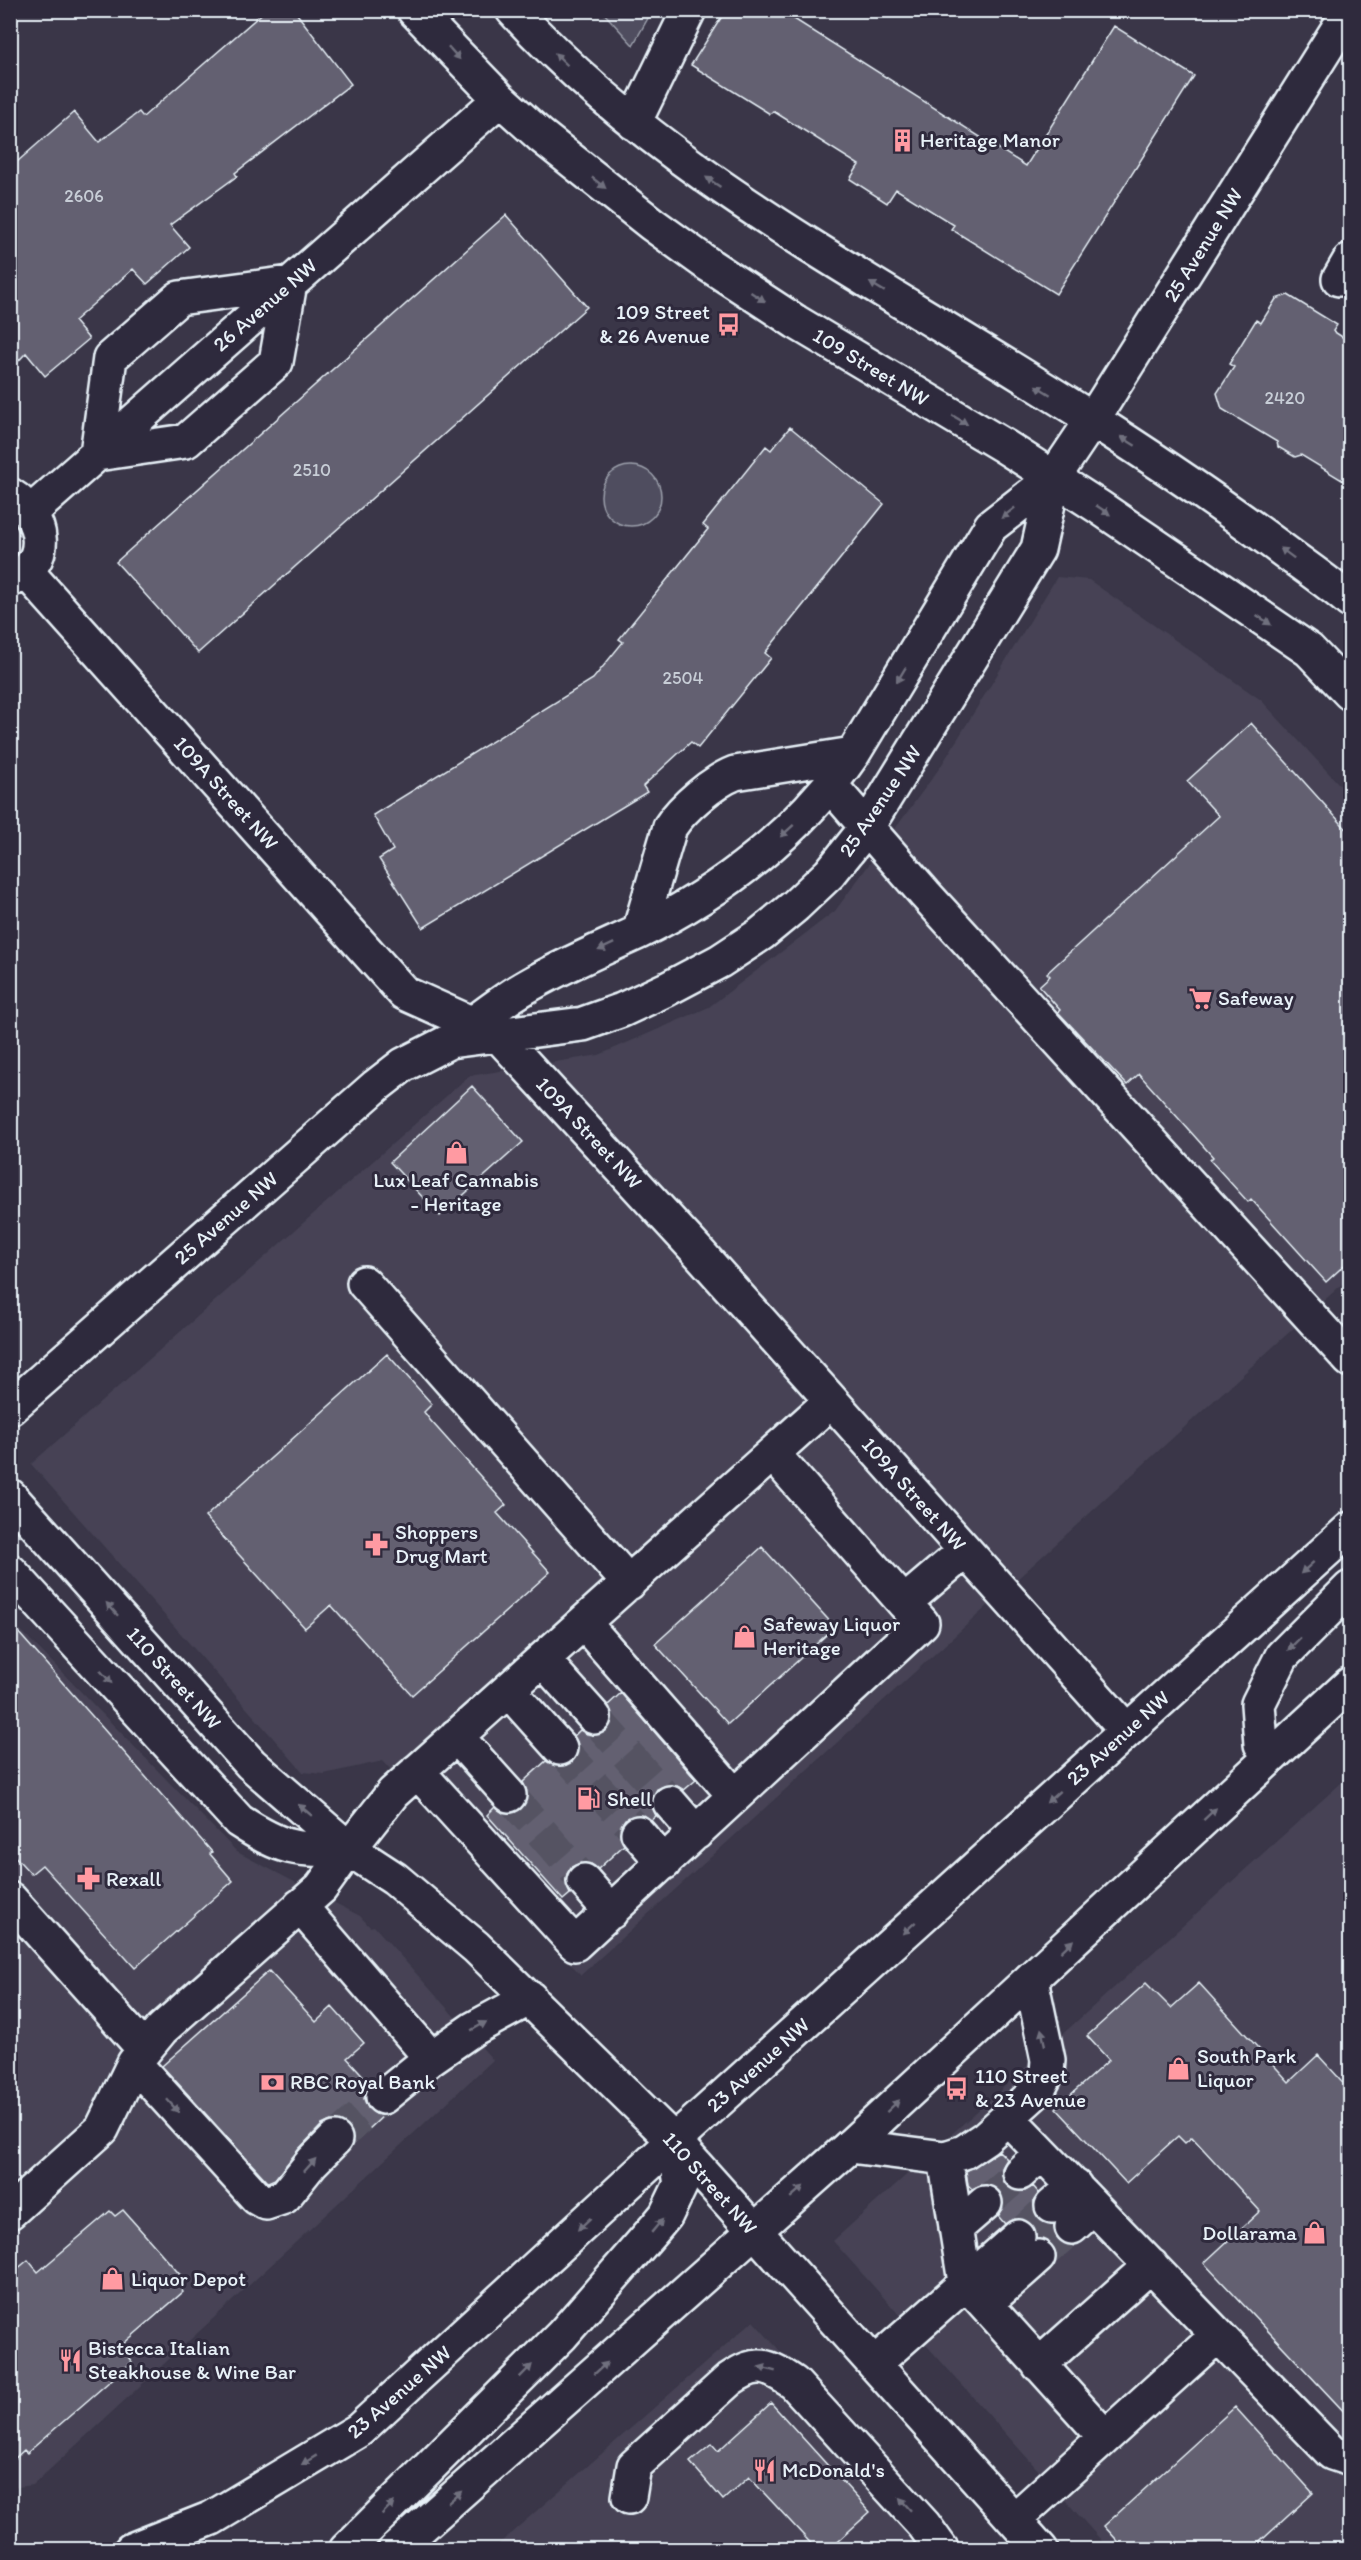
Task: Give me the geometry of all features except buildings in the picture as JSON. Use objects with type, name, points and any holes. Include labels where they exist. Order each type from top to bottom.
[{"type":"street","name":"109 Street NW","points":[[414,10],[500,99],[601,184],[709,265],[796,322],[1054,477],[1309,650],[1350,693]]},
{"type":"street","points":[[513,10],[582,79],[694,169],[782,228],[1094,419],[1224,506],[1350,601]]},
{"type":"street","points":[[634,123],[689,10]]},
{"type":"street","name":"25 Avenue NW","points":[[10,1408],[376,1086],[403,1065],[474,1033],[522,989],[639,932],[704,895],[763,852],[793,826],[831,786],[853,754],[991,526],[1054,477],[1094,419],[1350,10]]},
{"type":"street","name":"26 Avenue NW","points":[[21,503],[97,454],[500,99]]},
{"type":"street","points":[[290,283],[276,362],[268,370],[186,441],[97,454],[110,358],[179,298],[290,283]]},
{"type":"street","name":"25 Avenue NW","points":[[474,1033],[583,1024],[667,989],[720,961],[761,934],[830,873],[867,827],[1038,549],[1054,477]]},
{"type":"street","points":[[18,576],[39,549],[40,536],[21,503]]},
{"type":"street","name":"109A Street NW","points":[[18,576],[404,993],[474,1033],[584,1126],[1126,1730]]},
{"type":"street","points":[[639,932],[670,827],[676,818],[722,778],[735,773],[853,754]]},
{"type":"street","points":[[831,786],[925,894],[1350,1360]]},
{"type":"street","points":[[364,1283],[629,1583]]},
{"type":"street","points":[[10,2212],[102,2129],[139,2056],[162,2029],[321,1888],[349,1848],[393,1793],[831,1401]]},
{"type":"street","points":[[417,1771],[575,1944],[611,1912],[922,1623],[772,1454]]},
{"type":"street","name":"110 Street NW","points":[[10,1496],[251,1764],[349,1848],[395,1879],[476,1947],[674,2141],[1041,2550]]},
{"type":"street","name":"23 Avenue NW","points":[[131,2550],[212,2518],[359,2430],[1126,1730],[1350,1529]]},
{"type":"street","points":[[904,1603],[965,1551]]},
{"type":"street","points":[[10,1571],[239,1821],[281,1845],[299,1850],[349,1848]]},
{"type":"street","points":[[1272,1756],[1261,1744],[1258,1704],[1282,1656],[1350,1588]]},
{"type":"street","points":[[584,1623],[735,1796]]},
{"type":"street","points":[[543,1660],[594,1717]]},
{"type":"street","points":[[395,2550],[850,2146],[1350,1684]]},
{"type":"street","points":[[508,1690],[560,1748]]},
{"type":"street","points":[[456,1736],[509,1795]]},
{"type":"street","points":[[670,1803],[696,1833]]},
{"type":"street","points":[[638,1833],[664,1863]]},
{"type":"street","points":[[584,1881],[611,1912]]},
{"type":"street","points":[[10,1899],[257,2198],[266,2203],[284,2197],[312,2162],[335,2139]]},
{"type":"street","points":[[300,1906],[431,2058]]},
{"type":"street","points":[[850,2146],[945,2158],[964,2152],[1008,2118],[1038,2090],[1047,2073],[1048,2060],[1030,1979]]},
{"type":"street","points":[[383,2097],[431,2058],[473,2029],[530,1998]]},
{"type":"street","points":[[1008,2118],[1031,2163],[1073,2207],[1151,2265],[1332,2453],[1350,2459]]},
{"type":"street","points":[[346,2550],[562,2335],[666,2216],[681,2184],[674,2141]]},
{"type":"street","points":[[945,2158],[956,2228],[975,2293],[1105,2437]]},
{"type":"street","points":[[956,2228],[985,2203]]},
{"type":"street","points":[[874,2364],[975,2293],[1028,2247]]},
{"type":"street","points":[[1040,2365],[1151,2265]]},
{"type":"street","points":[[1014,2520],[1218,2335]]},
{"type":"street","points":[[629,2498],[634,2466],[730,2379],[746,2368],[760,2366],[778,2372],[794,2384],[924,2525],[942,2550]]},
{"type":"shaded area","points":[[602,11],[652,11],[633,45]]},
{"type":"shaded area","points":[[625,466],[637,466],[648,471],[656,479],[661,496],[659,508],[648,521],[637,526],[625,526],[614,521],[606,513],[601,502],[601,490],[606,479],[614,471]]},
{"type":"shaded area","points":[[1057,577],[1089,580],[1261,700],[1350,796],[1350,1277],[581,1975],[383,1761],[324,1774],[303,1772],[31,1464],[469,1076],[599,1055],[709,1007],[835,911],[941,766]]},
{"type":"shaded area","points":[[10,1619],[237,1852],[360,1916],[370,1927],[374,1926],[493,2060],[33,2485],[11,2488]]},
{"type":"shaded area","points":[[1350,1775],[1350,2549],[1109,2549],[833,2241]]},
{"type":"shaded area","points":[[753,2321],[959,2549],[492,2550]]},
{"type":"tunnel","points":[[594,1717],[670,1803]]},
{"type":"tunnel","points":[[560,1748],[638,1833]]},
{"type":"tunnel","points":[[509,1795],[584,1881]]},
{"type":"tunnel","points":[[335,2139],[383,2097]]},
{"type":"tunnel","points":[[985,2203],[1020,2173]]},
{"type":"tunnel","points":[[1018,2237],[1052,2206]]},
{"type":"tunnel","points":[[1038,2257],[1072,2227]]},
{"type":"place","name":"Heritage Manor","points":[[902,140]]},
{"type":"place","name":"109 Street & 26 Avenue","points":[[728,324]]},
{"type":"place","name":"Safeway","points":[[1200,998]]},
{"type":"place","name":"Lux Leaf Cannabis - Heritage","points":[[456,1152]]},
{"type":"place","name":"Shoppers Drug Mart","points":[[377,1544]]},
{"type":"place","name":"Safeway Liquor Heritage","points":[[745,1636]]},
{"type":"place","name":"Shell","points":[[589,1799]]},
{"type":"place","name":"Rexall","points":[[88,1879]]},
{"type":"place","name":"South Park Liquor","points":[[1179,2068]]},
{"type":"place","name":"RBC Royal Bank","points":[[272,2082]]},
{"type":"place","name":"110 Street & 23 Avenue","points":[[957,2088]]},
{"type":"place","name":"Dollarama","points":[[1315,2233]]},
{"type":"place","name":"Liquor Depot","points":[[113,2279]]},
{"type":"place","name":"Bistecca Italian Steakhouse & Wine Bar","points":[[70,2360]]},
{"type":"place","name":"McDonald's","points":[[764,2470]]}]
